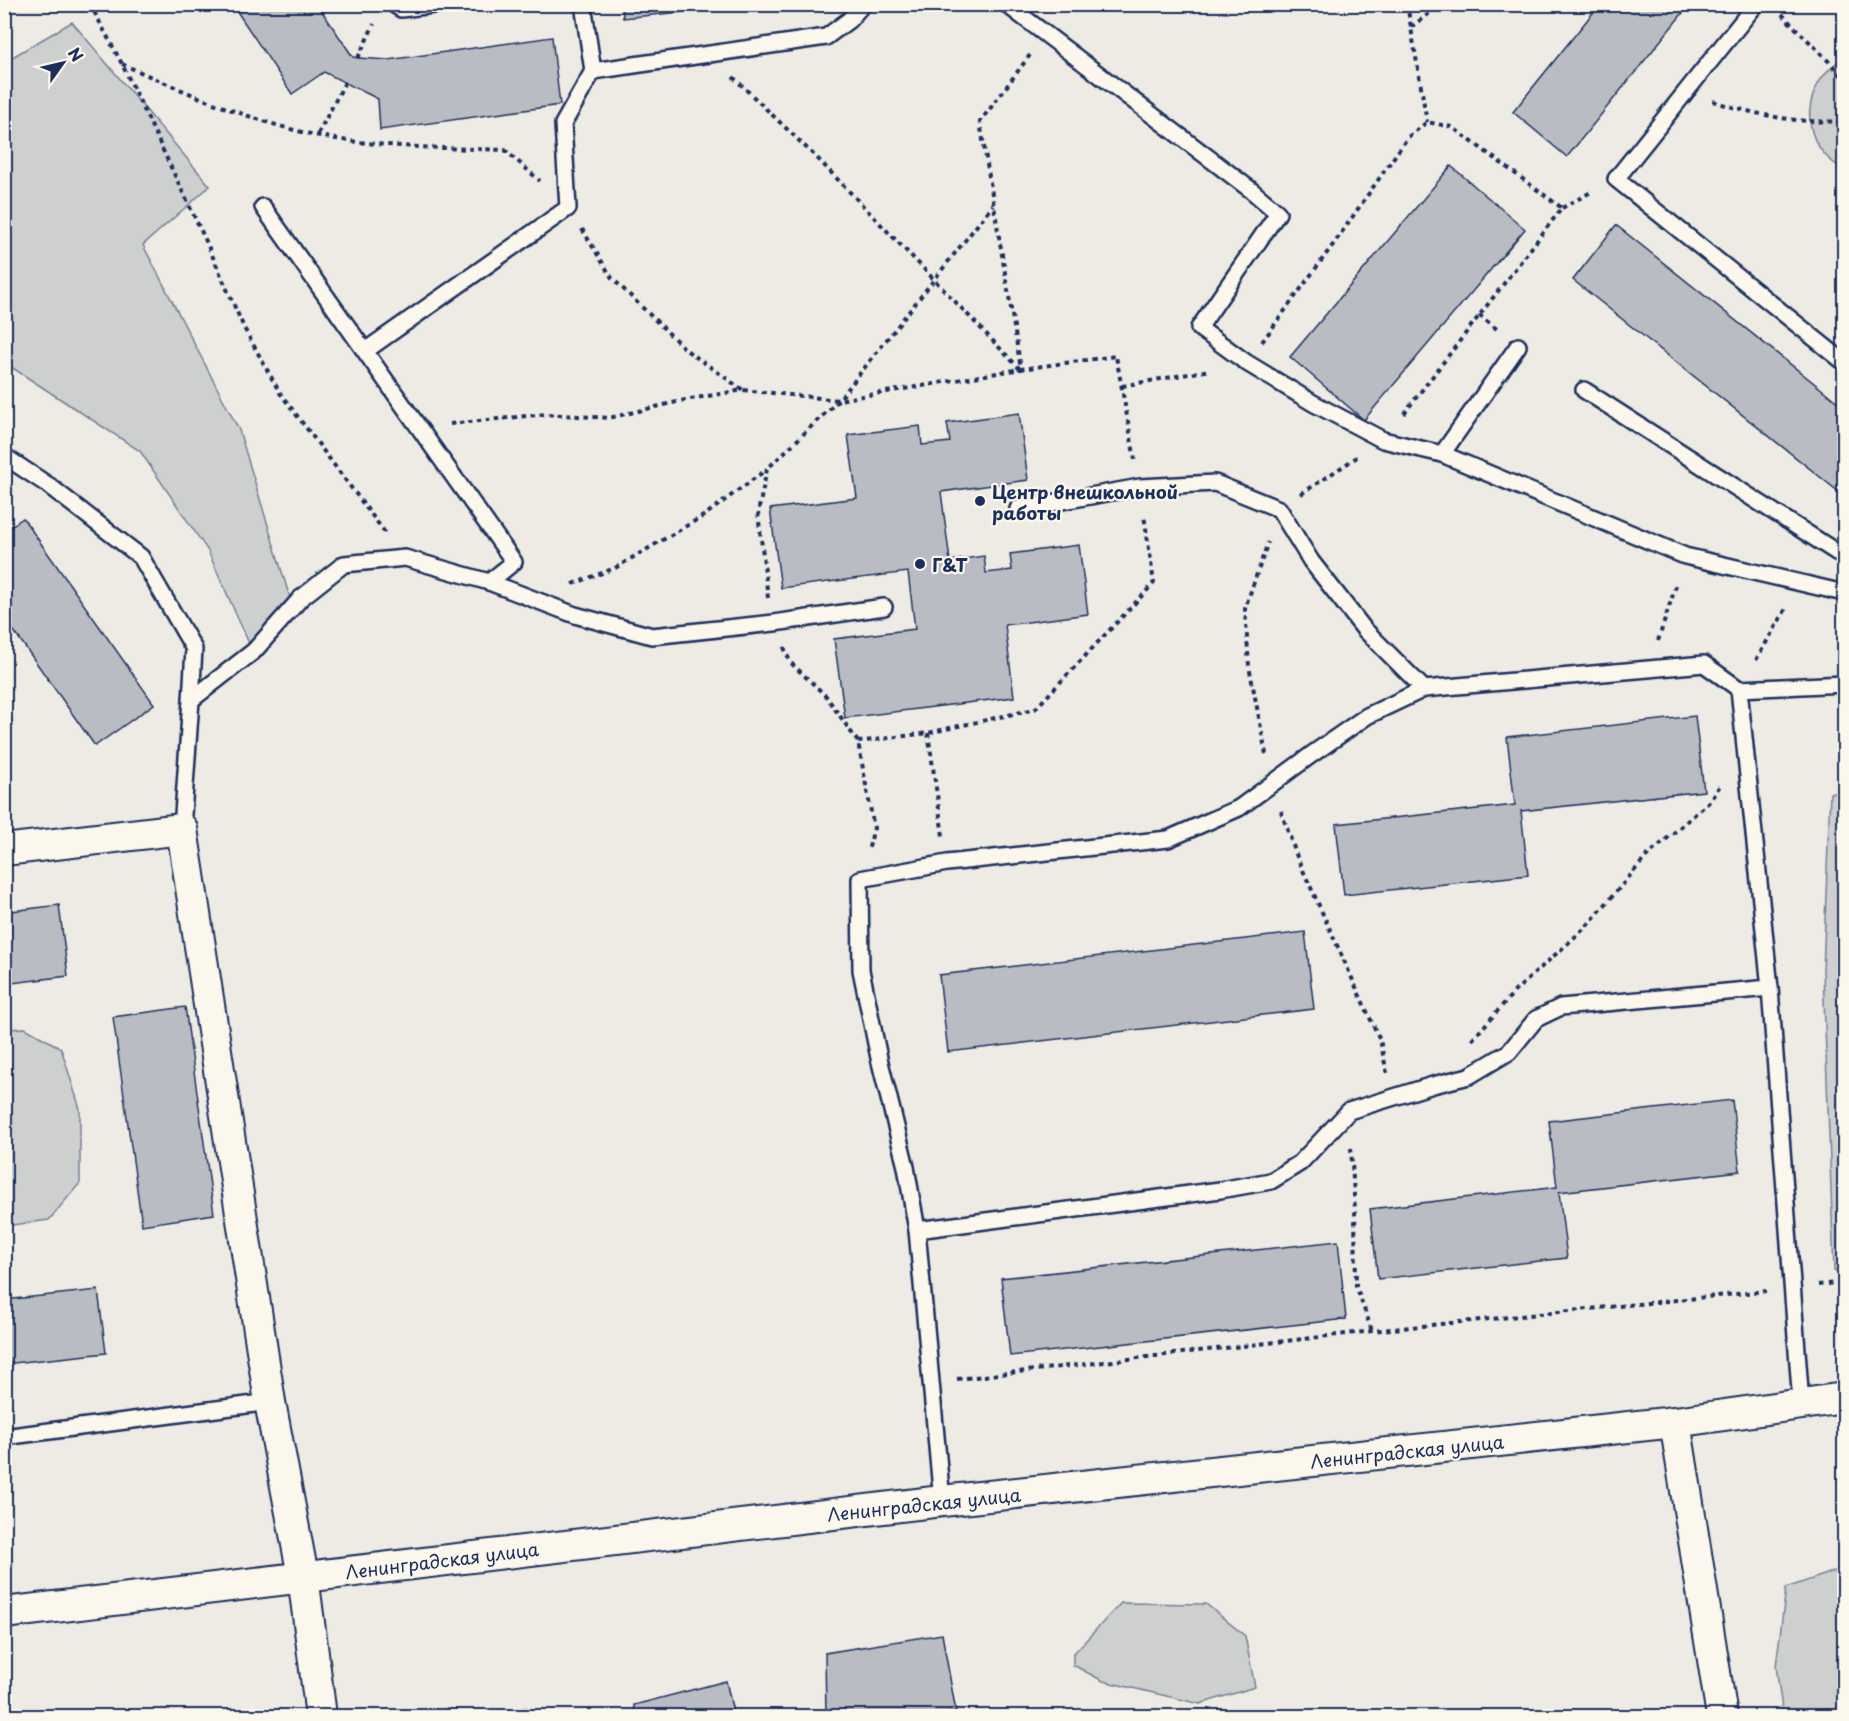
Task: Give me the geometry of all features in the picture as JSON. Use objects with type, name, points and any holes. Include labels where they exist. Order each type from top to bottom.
[{"type":"street","points":[[4,850],[182,830],[270,1402],[303,1576],[321,1716]]},
{"type":"street","name":"Ленинградская улица","points":[[4,1613],[942,1501],[1675,1422],[1845,1398]]},
{"type":"street","points":[[1675,1422],[1722,1716]]},
{"type":"lane","points":[[393,4],[400,9],[441,4]]},
{"type":"lane","points":[[365,351],[568,208],[563,124],[593,71],[583,4]]},
{"type":"lane","points":[[593,71],[826,37],[849,20],[863,4]]},
{"type":"lane","points":[[1006,4],[1278,213],[1199,328],[1247,363],[1313,403],[1383,440],[1442,454],[1685,556],[1845,593]]},
{"type":"lane","points":[[1756,4],[1616,178],[1845,362]]},
{"type":"lane","points":[[263,207],[514,562],[489,582]]},
{"type":"lane","points":[[1442,454],[1518,346]]},
{"type":"lane","points":[[1584,390],[1845,557]]},
{"type":"lane","points":[[4,456],[48,485],[141,557],[194,649],[182,830]]},
{"type":"lane","points":[[1018,509],[1140,487],[1215,483],[1279,509],[1311,561],[1364,629],[1424,689]]},
{"type":"lane","points":[[191,700],[254,651],[301,598],[344,564],[405,558],[489,582],[575,615],[652,636],[774,623],[884,607]]},
{"type":"lane","points":[[942,1501],[917,1230],[906,1167],[879,1058],[861,969],[861,879],[947,863],[1168,839],[1239,808],[1367,716],[1424,689],[1704,664],[1739,689],[1845,684]]},
{"type":"lane","points":[[1739,689],[1770,988],[1801,1404]]},
{"type":"lane","points":[[917,1230],[1271,1181],[1300,1163],[1348,1111],[1469,1076],[1509,1052],[1536,1019],[1561,1007],[1770,988]]},
{"type":"lane","points":[[4,1437],[270,1402]]},
{"type":"path","points":[[90,4],[122,64],[205,239],[244,328],[280,393],[405,558]]},
{"type":"path","points":[[1407,4],[1428,122]]},
{"type":"path","points":[[1411,27],[1442,4]]},
{"type":"path","points":[[1781,13],[1803,38],[1833,64],[1845,79]]},
{"type":"path","points":[[358,58],[379,15]]},
{"type":"path","points":[[1021,369],[980,122],[1044,35]]},
{"type":"path","points":[[708,54],[819,160],[1021,369]]},
{"type":"path","points":[[122,64],[184,92],[268,123],[350,141],[505,150],[568,208],[612,278],[686,350],[743,390]]},
{"type":"path","points":[[318,134],[345,82]]},
{"type":"path","points":[[1687,90],[1748,112],[1810,122],[1845,121]]},
{"type":"path","points":[[1122,386],[1247,363],[1408,137],[1428,122],[1452,127],[1562,208]]},
{"type":"path","points":[[1392,1098],[1380,1040],[1297,857],[1272,784],[1249,666],[1245,608],[1279,509],[1383,440],[1562,208],[1616,178]]},
{"type":"path","points":[[534,599],[615,568],[705,515],[767,469],[839,400],[994,204]]},
{"type":"path","points":[[420,428],[546,414],[609,418],[685,400],[743,390],[839,400],[1021,369],[1116,356],[1140,487],[1154,583],[1035,709],[928,733],[858,741]]},
{"type":"path","points":[[767,469],[758,513],[767,591],[774,623],[790,662],[826,696],[858,741],[874,828],[861,879]]},
{"type":"path","points":[[1649,669],[1685,556]]},
{"type":"path","points":[[1739,689],[1801,583]]},
{"type":"path","points":[[928,733],[947,863]]},
{"type":"path","points":[[1470,1042],[1515,991],[1586,927],[1647,856],[1708,802],[1745,749]]},
{"type":"path","points":[[1348,1111],[1355,1210],[1356,1286],[1372,1331]]},
{"type":"path","points":[[931,1382],[1372,1331],[1845,1282]]},
{"type":"shaded area","points":[[72,22],[210,186],[143,245],[239,430],[290,598],[251,648],[208,551],[140,451],[5,363],[4,62]]},
{"type":"shaded area","points":[[1844,58],[1844,170],[1829,159],[1819,147],[1812,133],[1810,119],[1811,104],[1822,78]]},
{"type":"shaded area","points":[[1844,792],[1844,1276],[1834,1271],[1823,971],[1830,793]]},
{"type":"shaded area","points":[[25,1028],[61,1048],[80,1109],[80,1183],[49,1220],[5,1226],[5,1029]]},
{"type":"shaded area","points":[[1844,1568],[1844,1716],[1783,1716],[1776,1666],[1786,1588]]},
{"type":"shaded area","points":[[1121,1603],[1206,1604],[1245,1636],[1255,1687],[1200,1704],[1103,1681],[1073,1665],[1073,1654]]},
{"type":"building","points":[[232,4],[317,4],[353,57],[358,58],[388,60],[552,37],[560,105],[380,130],[378,99],[324,72],[292,94]]},
{"type":"building","points":[[622,4],[762,4],[623,18]]},
{"type":"building","points":[[1600,4],[1690,4],[1567,157],[1513,112]]},
{"type":"building","points":[[1451,166],[1525,229],[1364,420],[1290,357]]},
{"type":"building","points":[[1616,225],[1844,407],[1844,496],[1573,280]]},
{"type":"building","points":[[1019,413],[1028,480],[941,492],[950,561],[984,556],[986,573],[1012,570],[1010,554],[1079,545],[1088,614],[1005,625],[1014,697],[845,718],[834,639],[915,629],[908,572],[781,588],[770,509],[857,498],[848,435],[920,426],[922,445],[950,442],[947,423]]},
{"type":"building","points":[[23,518],[154,704],[95,746],[4,617],[4,531]]},
{"type":"building","points":[[1695,716],[1704,791],[1521,811],[1528,875],[1344,895],[1336,824],[1515,805],[1507,737]]},
{"type":"building","points":[[59,905],[68,976],[4,984],[4,912]]},
{"type":"building","points":[[1305,932],[1314,1009],[948,1052],[939,975]]},
{"type":"building","points":[[185,1007],[214,1214],[142,1225],[113,1017]]},
{"type":"building","points":[[1732,1100],[1740,1171],[1559,1192],[1567,1258],[1378,1279],[1370,1209],[1557,1187],[1549,1121]]},
{"type":"building","points":[[1338,1241],[1346,1319],[1010,1356],[1001,1278]]},
{"type":"building","points":[[98,1290],[106,1353],[4,1364],[4,1300]]},
{"type":"building","points":[[942,1634],[956,1712],[935,1716],[826,1716],[825,1653]]},
{"type":"building","points":[[726,1681],[734,1716],[635,1716],[634,1705]]},
{"type":"building","points":[[526,1708],[528,1716],[488,1716]]},
{"type":"place","name":"Центр внешкольной работы","points":[[980,501]]},
{"type":"place","name":"Г&Т","points":[[920,564]]}]
